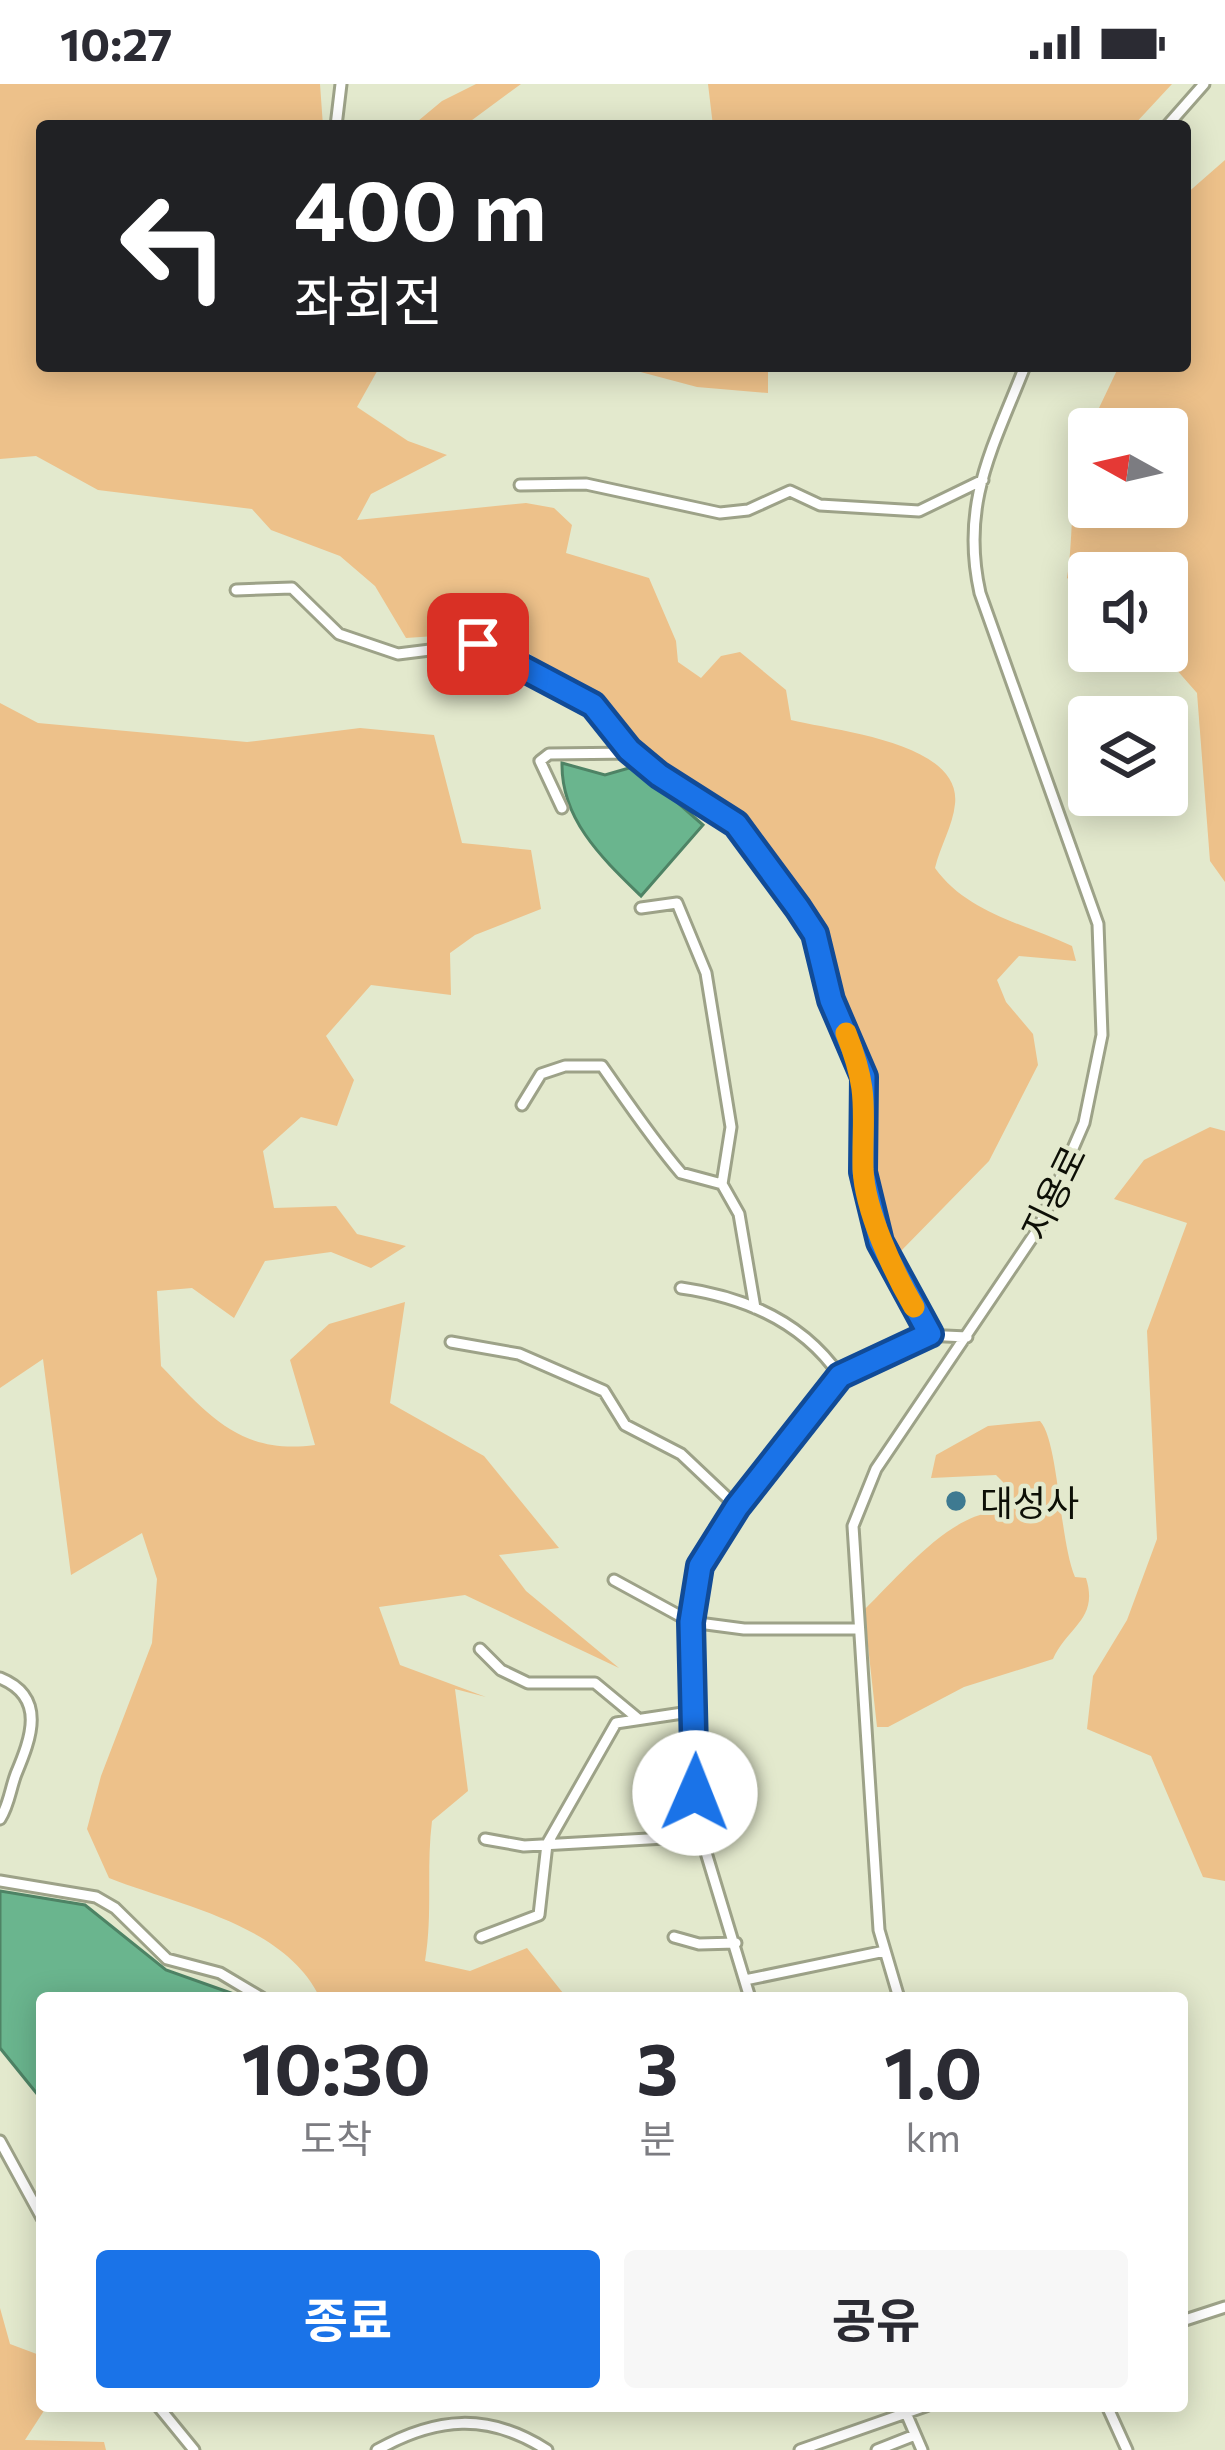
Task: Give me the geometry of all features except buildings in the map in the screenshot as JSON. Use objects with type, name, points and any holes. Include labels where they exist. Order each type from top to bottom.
[{"type":"street","points":[[337,120],[341,84]]},
{"type":"street","points":[[1172,120],[1204,84]]},
{"type":"street","name":"지용로","points":[[897,1992],[885,1951],[851,1553],[861,1495],[1038,1229],[1084,1124],[1100,1048],[1104,981],[1098,924],[980,593],[970,524],[1023,372]]},
{"type":"street","points":[[520,485],[586,484],[720,513],[748,510],[790,491],[820,505],[919,511],[982,480]]},
{"type":"street","points":[[236,590],[292,588],[339,634],[398,654],[478,644],[593,705],[634,754],[736,824],[815,934],[831,1000],[864,1077],[863,1172],[880,1242],[930,1334]]},
{"type":"street","points":[[562,808],[540,761],[549,754],[634,754]]},
{"type":"street","points":[[641,908],[677,903],[706,973],[731,1127],[722,1184],[739,1214],[755,1308]]},
{"type":"street","points":[[522,1105],[541,1074],[565,1066],[602,1066],[621,1100],[657,1136],[682,1173],[722,1184]]},
{"type":"street","points":[[681,1288],[755,1308],[803,1332],[840,1376]]},
{"type":"street","points":[[748,1992],[701,1836],[695,1793],[691,1622],[700,1566],[737,1507],[840,1376],[930,1334],[967,1337]]},
{"type":"street","points":[[451,1342],[519,1354],[604,1391],[626,1425],[681,1454],[737,1507]]},
{"type":"street","points":[[614,1580],[691,1622],[744,1629],[857,1629]]},
{"type":"street","points":[[480,1649],[501,1670],[528,1683],[595,1683],[636,1718]]},
{"type":"street","points":[[0,1678],[22,1691],[32,1709],[30,1745],[0,1819]]},
{"type":"street","points":[[481,1937],[539,1915],[547,1844],[616,1723],[696,1711]]},
{"type":"street","points":[[485,1839],[510,1846],[701,1836]]},
{"type":"street","points":[[0,1881],[96,1897],[167,1959],[220,1973],[252,1992]]},
{"type":"street","points":[[674,1937],[699,1944],[736,1943]]},
{"type":"street","points":[[745,1980],[885,1951]]},
{"type":"street","points":[[0,2140],[36,2207]]},
{"type":"street","points":[[1188,2319],[1225,2307]]},
{"type":"street","points":[[163,2412],[194,2450]]},
{"type":"street","points":[[800,2450],[899,2412]]},
{"type":"street","points":[[905,2412],[922,2450]]},
{"type":"street","points":[[1110,2412],[1127,2450]]},
{"type":"street","points":[[377,2450],[415,2430],[455,2420],[506,2430],[547,2450]]},
{"type":"street","points":[[877,2450],[915,2435]]},
{"type":"shaded area","points":[[0,84],[320,84],[323,120],[36,120],[36,372],[377,372],[357,407],[408,441],[447,455],[371,494],[357,520],[526,503],[554,508],[572,525],[566,553],[649,578],[676,641],[678,662],[701,678],[721,656],[740,652],[786,690],[791,720],[892,743],[939,766],[952,783],[955,804],[935,868],[980,907],[1072,946],[1076,961],[1019,956],[997,980],[1006,1002],[1033,1034],[1038,1065],[989,1161],[899,1253],[887,1235],[876,1176],[875,1090],[819,924],[754,832],[640,748],[616,712],[524,650],[465,634],[406,638],[375,586],[340,556],[271,530],[252,509],[98,490],[36,456],[0,459]]},
{"type":"shaded area","points":[[476,84],[521,84],[472,120],[419,120],[442,101]]},
{"type":"shaded area","points":[[708,84],[1172,84],[1139,120],[712,120]]},
{"type":"shaded area","points":[[1225,160],[1225,882],[1210,861],[1197,693],[1178,672],[1188,672],[1188,552],[1070,552],[1071,528],[1188,528],[1188,408],[1099,408],[1116,372],[1191,372],[1191,190]]},
{"type":"shaded area","points":[[641,372],[768,372],[768,393],[697,387]]},
{"type":"shaded area","points":[[0,703],[38,723],[247,742],[360,728],[434,735],[462,843],[531,850],[541,909],[475,935],[450,953],[451,995],[371,985],[326,1036],[354,1080],[337,1126],[301,1117],[263,1151],[274,1208],[336,1206],[357,1234],[406,1246],[371,1268],[331,1252],[265,1261],[234,1318],[192,1288],[157,1291],[161,1366],[211,1416],[246,1438],[289,1447],[315,1445],[290,1360],[329,1324],[405,1302],[390,1403],[484,1456],[559,1548],[499,1555],[526,1591],[619,1668],[465,1595],[379,1607],[400,1665],[486,1697],[455,1689],[468,1791],[432,1821],[425,1961],[470,1971],[527,1948],[562,1992],[316,1992],[304,1973],[257,1935],[109,1878],[87,1829],[101,1776],[152,1643],[157,1579],[142,1533],[71,1575],[43,1359],[0,1388]]},
{"type":"shaded area","points":[[562,763],[605,775],[636,766],[703,825],[641,896],[587,837],[569,803]]},
{"type":"shaded area","points":[[1210,1127],[1225,1131],[1225,1881],[1203,1877],[1151,1756],[1087,1729],[1093,1676],[1127,1620],[1157,1539],[1147,1331],[1187,1223],[1114,1199],[1144,1160]]},
{"type":"shaded area","points":[[1040,1421],[1051,1449],[1070,1560],[1075,1577],[1086,1578],[1085,1613],[1053,1659],[964,1687],[888,1727],[877,1727],[864,1610],[941,1536],[975,1516],[993,1512],[1005,1498],[1006,1485],[996,1475],[931,1478],[936,1455],[988,1426]]},
{"type":"shaded area","points":[[0,1891],[85,1905],[166,1970],[228,1992],[36,1992],[36,2093],[0,2048]]},
{"type":"shaded area","points":[[0,2308],[10,2344],[36,2354],[36,2412],[43,2412],[25,2440],[104,2442],[106,2450],[0,2450]]},
{"type":"slow traffic","points":[[846,1033],[864,1077],[867,1138],[863,1172],[880,1242],[914,1307]]},
{"type":"place","name":"대성사","points":[[956,1501]]},
{"type":"route","points":[[478,644],[593,705],[629,750],[659,775],[736,824],[798,908],[815,934],[831,1000],[864,1077],[867,1138],[863,1172],[880,1242],[930,1334],[840,1376],[737,1507],[700,1566],[691,1622],[696,1665],[695,1793]]}]
